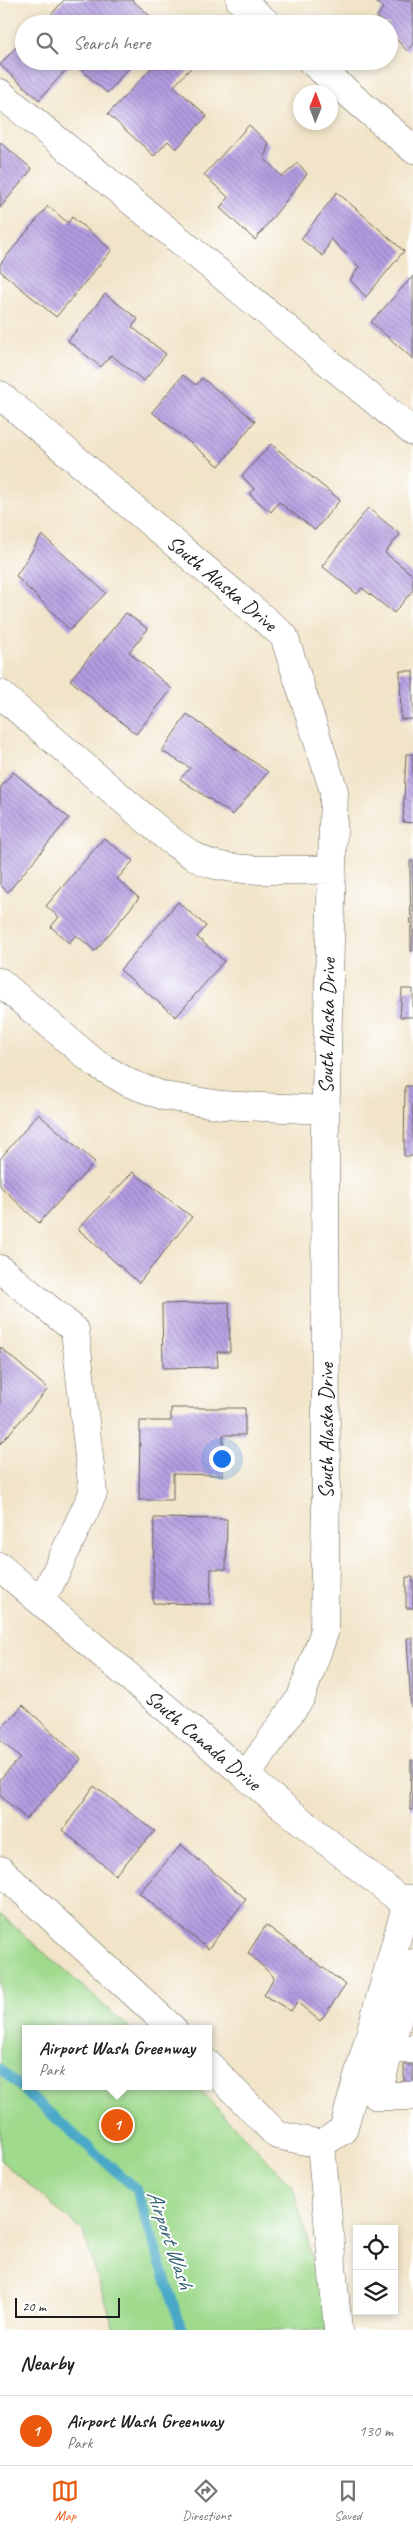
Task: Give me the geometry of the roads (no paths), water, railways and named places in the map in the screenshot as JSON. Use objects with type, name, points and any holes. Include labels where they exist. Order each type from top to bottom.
[{"type":"street","points":[[240,0],[258,15]]},
{"type":"street","points":[[321,70],[413,149]]},
{"type":"street","points":[[0,93],[413,432]]},
{"type":"street","name":"South Alaska Drive","points":[[0,395],[284,636],[334,792],[325,1110],[324,1633],[301,1697],[246,1776]]},
{"type":"street","points":[[0,694],[169,839],[189,853],[215,865],[248,868],[332,870]]},
{"type":"street","points":[[0,982],[95,1063],[129,1082],[164,1096],[221,1105],[325,1110]]},
{"type":"street","points":[[0,1269],[75,1330],[93,1493],[50,1584],[38,1599]]},
{"type":"street","name":"South Canada Drive","points":[[0,1567],[246,1776],[399,1899],[411,1899]]},
{"type":"street","points":[[0,1870],[169,2025]]},
{"type":"street","points":[[212,2068],[277,2135],[321,2144],[343,2130],[411,1899]]},
{"type":"street","points":[[413,1963],[401,2049],[377,2096],[413,2096]]},
{"type":"street","points":[[321,2144],[338,2330]]},
{"type":"waterway","name":"Airport Wash","points":[[0,2069],[22,2088]]},
{"type":"waterway","name":"Airport Wash","points":[[24,2090],[136,2189],[182,2330]]},
{"type":"place","name":"Airport Wash Greenway","points":[[117,2125]]}]
